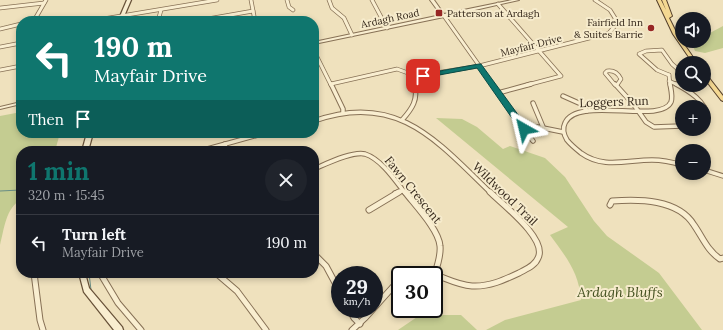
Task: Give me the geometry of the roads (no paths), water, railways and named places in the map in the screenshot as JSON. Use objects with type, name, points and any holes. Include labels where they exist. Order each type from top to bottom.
[{"type":"main road","points":[[122,16],[129,0]]},
{"type":"main road","points":[[659,0],[675,34],[690,56]]},
{"type":"main road","points":[[664,0],[670,16],[668,17]]},
{"type":"main road","points":[[711,84],[723,99]]},
{"type":"main road","points":[[83,278],[86,290],[119,330]]},
{"type":"street","points":[[122,16],[217,0]]},
{"type":"street","points":[[251,0],[254,16]]},
{"type":"street","points":[[287,0],[289,7],[293,10]]},
{"type":"street","points":[[329,0],[332,8],[344,18],[352,36]]},
{"type":"street","points":[[372,0],[387,28]]},
{"type":"street","points":[[432,0],[533,140]]},
{"type":"street","name":"Ardagh Road","points":[[319,42],[517,0]]},
{"type":"street","name":"Mayfair Drive","points":[[411,77],[479,66],[602,36],[613,29],[616,20],[615,15],[595,0]]},
{"type":"street","points":[[0,8],[45,1]]},
{"type":"street","points":[[37,16],[45,1]]},
{"type":"street","points":[[498,4],[561,76],[498,92]]},
{"type":"street","points":[[159,16],[160,10]]},
{"type":"street","points":[[228,16],[253,12]]},
{"type":"street","points":[[0,29],[16,25]]},
{"type":"street","points":[[0,47],[16,44]]},
{"type":"street","points":[[675,66],[662,50],[646,50],[639,54],[657,70],[669,75],[675,72]]},
{"type":"street","points":[[319,61],[344,113]]},
{"type":"street","points":[[0,70],[16,67]]},
{"type":"street","points":[[331,84],[397,69],[405,70],[411,77],[417,94],[410,112],[402,120]]},
{"type":"street","points":[[617,86],[621,79],[619,75],[615,72],[607,70],[605,73],[638,110],[646,122],[654,127],[675,126]]},
{"type":"street","name":"Loggers Run","points":[[563,132],[564,121],[571,114],[587,111],[659,110],[669,105],[672,100],[669,75]]},
{"type":"street","points":[[669,81],[684,88],[698,100]]},
{"type":"street","points":[[563,96],[581,104],[587,111]]},
{"type":"street","points":[[534,103],[543,127]]},
{"type":"street","points":[[0,108],[16,105]]},
{"type":"street","name":"Wildwood Trail","points":[[319,120],[344,113],[370,113],[402,120],[427,133],[529,230],[537,240],[541,250],[537,261],[527,268],[502,282],[488,286],[473,286],[457,283],[443,277]]},
{"type":"street","points":[[524,129],[543,127],[551,131],[563,132],[568,142],[585,156],[604,163],[624,163],[647,160],[675,164]]},
{"type":"street","points":[[218,146],[247,138]]},
{"type":"street","name":"Fawn Crescent","points":[[319,167],[354,155],[364,154],[377,161],[419,211],[436,234],[441,254],[437,266]]},
{"type":"street","points":[[711,172],[723,176]]},
{"type":"street","points":[[368,210],[395,193],[402,191]]},
{"type":"street","points":[[610,205],[612,201],[623,200],[658,204],[673,208],[691,220],[712,254],[722,258]]},
{"type":"street","points":[[319,259],[326,266],[331,275]]},
{"type":"street","points":[[35,278],[40,320],[43,330]]},
{"type":"street","points":[[103,278],[117,303],[132,322],[141,330]]},
{"type":"street","points":[[224,278],[234,287],[266,330]]},
{"type":"street","points":[[352,330],[360,324],[391,289]]},
{"type":"street","points":[[354,318],[360,324]]},
{"type":"waterway","points":[[0,191],[16,190]]},
{"type":"waterway","points":[[90,278],[91,290]]},
{"type":"place","name":"Patterson at Ardagh","points":[[439,13]]},
{"type":"place","name":"Fairfield Inn & Suites Barrie","points":[[651,28]]},
{"type":"park label","name":"Ardagh Bluffs","points":[[620,292]]}]
